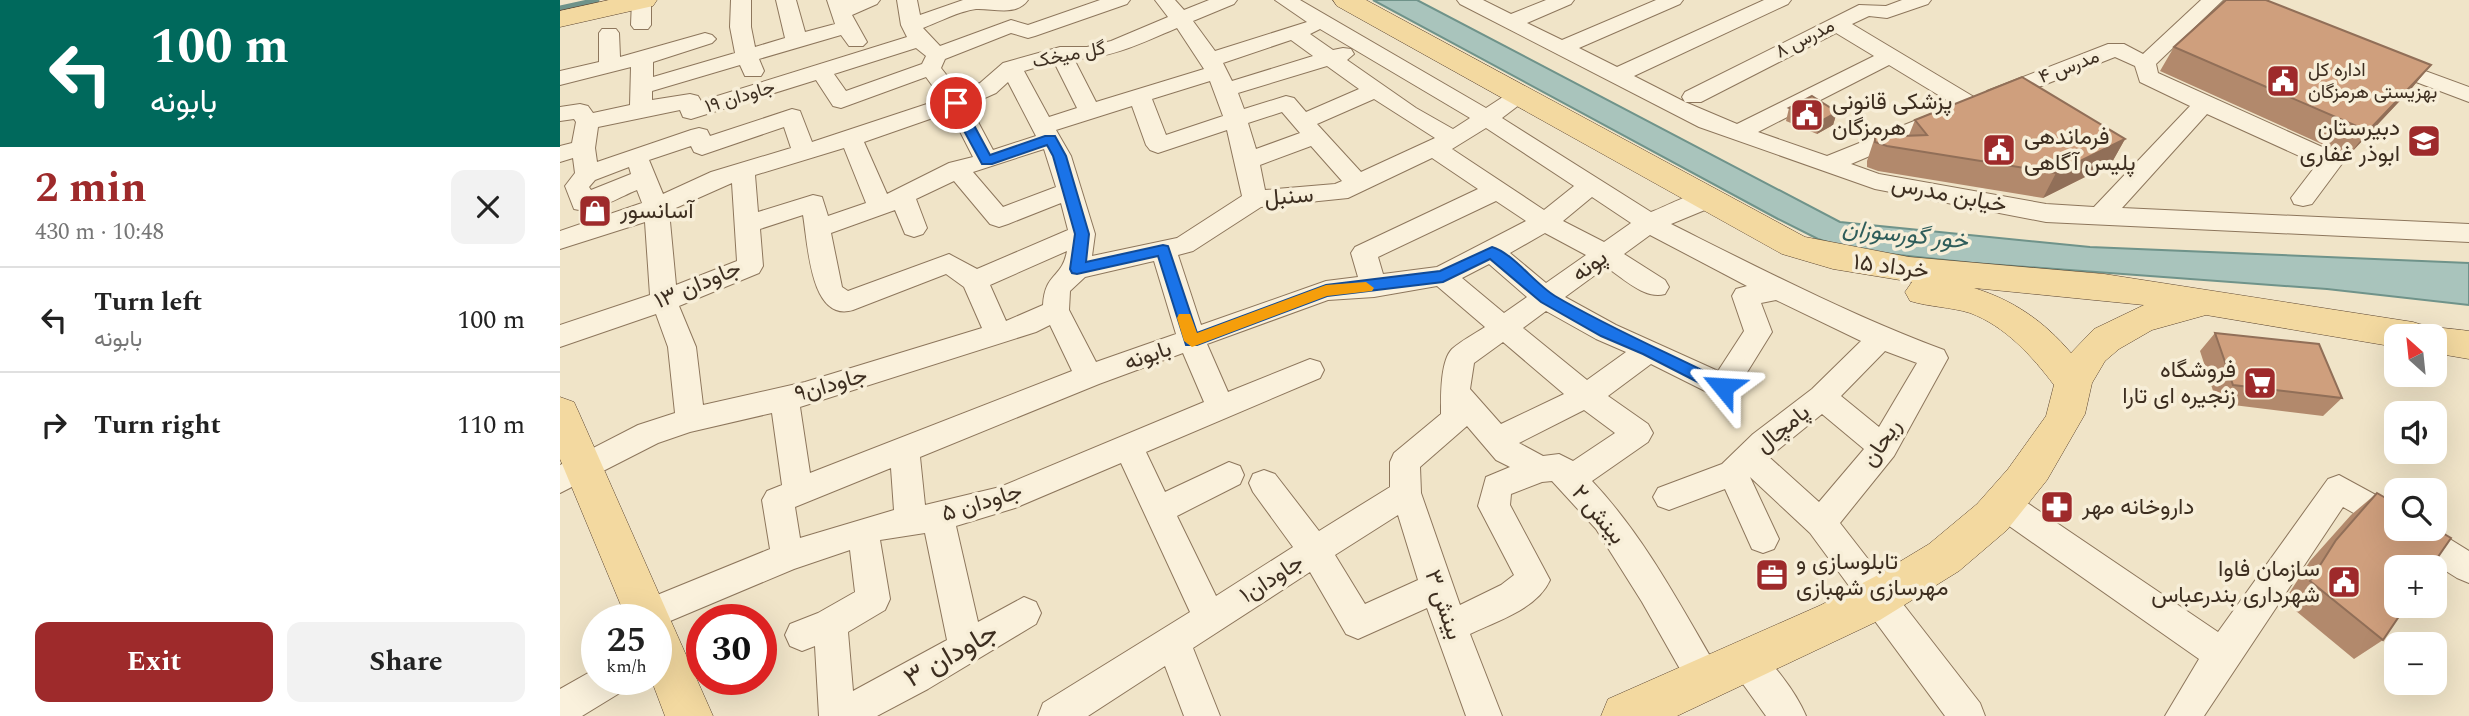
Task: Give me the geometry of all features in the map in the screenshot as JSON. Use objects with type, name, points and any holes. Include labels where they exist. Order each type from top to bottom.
[{"type":"main road","name":"۱۵ خرداد","points":[[1346,0],[1794,246],[1839,260],[1888,269],[2102,287],[2384,331]]},
{"type":"main road","points":[[560,19],[642,9]]},
{"type":"main road","points":[[1794,246],[1819,264],[1880,283],[1980,303],[2023,325],[2045,345],[2073,382]]},
{"type":"main road","points":[[1625,716],[1747,661],[1926,572],[1991,518],[2050,443],[2067,411],[2073,382],[2097,349],[2130,324],[2172,310],[2207,303]]},
{"type":"main road","points":[[2447,341],[2469,345]]},
{"type":"main road","points":[[560,413],[573,473],[638,604]]},
{"type":"main road","points":[[672,677],[689,716]]},
{"type":"street","points":[[741,0],[739,19],[747,57],[762,90]]},
{"type":"street","points":[[786,0],[797,43]]},
{"type":"street","points":[[642,58],[641,98],[747,57],[797,43],[841,13],[870,0]]},
{"type":"street","points":[[907,0],[914,32],[987,161]]},
{"type":"street","points":[[821,71],[841,101],[884,85],[974,40],[1011,26],[1028,32],[1120,0]]},
{"type":"street","points":[[1165,0],[1217,74],[1235,121],[1255,199]]},
{"type":"street","name":"گل میخک","points":[[956,103],[988,88],[1006,73],[1060,53],[1087,53],[1118,45],[1227,0]]},
{"type":"street","points":[[1285,0],[1488,119],[1649,223],[1778,290],[1881,338]]},
{"type":"street","name":"خیابن مدرس","points":[[1467,0],[1511,22],[1572,43],[1626,72],[1707,122],[1747,129],[1838,161],[1875,181],[2046,213],[2469,233]]},
{"type":"street","points":[[1511,22],[1564,0]]},
{"type":"street","points":[[1572,43],[1643,5],[1672,0]]},
{"type":"street","points":[[1626,72],[1781,0]]},
{"type":"street","name":"مدرس ۸","points":[[1693,97],[1836,23],[1859,4],[1887,12],[1921,0]]},
{"type":"street","points":[[2213,0],[2146,63],[2148,77],[2332,161],[2303,198]]},
{"type":"street","points":[[973,2],[1009,3],[1011,26]]},
{"type":"street","name":"جاودان ۱۹","points":[[587,122],[641,98],[690,101],[691,111],[762,90],[867,56],[973,2]]},
{"type":"street","points":[[841,13],[884,85],[897,124]]},
{"type":"street","points":[[1060,20],[1087,53]]},
{"type":"street","points":[[1217,74],[1293,32],[1324,22]]},
{"type":"street","points":[[1836,23],[1971,105]]},
{"type":"street","points":[[1293,32],[1408,113],[1497,190],[1545,222],[1606,255],[1656,287]]},
{"type":"street","points":[[609,33],[610,66]]},
{"type":"street","points":[[560,78],[705,39]]},
{"type":"street","points":[[974,40],[1006,73],[1047,132],[1059,156],[1082,234],[1063,289],[1089,376]]},
{"type":"street","points":[[818,228],[880,207],[957,169],[987,161],[1090,111],[1217,74],[1330,58],[1365,46]]},
{"type":"street","name":"مدرس ۴","points":[[1838,161],[2116,48],[2146,63]]},
{"type":"street","points":[[1060,53],[1090,111]]},
{"type":"street","points":[[1626,72],[1693,97],[1747,129],[1890,56]]},
{"type":"street","points":[[2373,57],[2469,95]]},
{"type":"street","points":[[1247,161],[1376,90]]},
{"type":"street","points":[[1139,96],[1158,145],[1286,103],[1357,183]]},
{"type":"street","name":"سنبل","points":[[1063,289],[1163,250],[1184,245],[1255,199],[1339,192],[1443,143],[1488,119],[1520,96]]},
{"type":"street","points":[[560,240],[656,206],[713,181],[956,103]]},
{"type":"street","points":[[2102,214],[2204,104]]},
{"type":"street","points":[[560,114],[580,111],[587,122],[571,151],[575,187],[583,203],[640,167],[700,141],[792,116],[804,153]]},
{"type":"street","points":[[691,111],[713,181]]},
{"type":"street","points":[[851,138],[880,207]]},
{"type":"street","points":[[640,167],[656,206],[664,301],[682,347],[690,420]]},
{"type":"street","points":[[957,169],[999,218],[1069,191]]},
{"type":"street","name":"جاودان ۱۳","points":[[560,336],[664,301],[750,266],[743,172]]},
{"type":"street","name":"بابونه","points":[[788,496],[1089,376],[1326,291],[1374,287],[1443,276],[1545,222],[1591,185]]},
{"type":"street","points":[[1374,287],[1364,253],[1497,190]]},
{"type":"street","points":[[902,194],[914,228]]},
{"type":"street","name":"پونه","points":[[1455,406],[1461,358],[1649,223],[1707,199]]},
{"type":"street","points":[[745,225],[813,203],[830,291],[844,303],[949,263],[975,281],[998,334]]},
{"type":"street","points":[[975,281],[1082,234]]},
{"type":"street","points":[[1163,250],[1192,341],[1221,408]]},
{"type":"street","points":[[1492,252],[1546,298],[1606,332],[1723,387],[1758,332],[1745,296],[1778,290]]},
{"type":"street","points":[[1443,276],[1586,396],[1637,433],[1570,480]]},
{"type":"street","name":"جاودان۹","points":[[573,473],[649,434],[690,420],[784,398],[998,334],[1063,289]]},
{"type":"street","name":"ریحان","points":[[1821,523],[1883,447],[1934,358],[1881,338]]},
{"type":"street","name":"پامچال","points":[[1669,497],[1741,465],[1822,397],[1881,338]]},
{"type":"street","points":[[1497,440],[1586,396],[1649,350]]},
{"type":"street","name":"جاودان ۵","points":[[672,624],[787,557],[884,525],[924,519],[1004,499],[1310,370]]},
{"type":"street","points":[[1822,397],[1883,447]]},
{"type":"street","points":[[784,398],[788,496],[787,557]]},
{"type":"street","points":[[1406,493],[1405,462],[1455,406]]},
{"type":"street","name":"بینش ۲","points":[[1455,406],[1507,451],[1540,469],[1559,467],[1607,519],[1654,591],[1705,680]]},
{"type":"street","points":[[1129,448],[1210,619]]},
{"type":"street","points":[[904,450],[966,647]]},
{"type":"street","points":[[1741,465],[1821,523],[1880,597],[1967,716]]},
{"type":"street","points":[[1741,465],[1763,539]]},
{"type":"street","points":[[1450,627],[1513,596],[1534,580],[1494,506],[1497,486],[1540,469]]},
{"type":"street","points":[[1158,510],[1229,475]]},
{"type":"street","points":[[1264,483],[1315,551],[1358,623],[1437,588]]},
{"type":"street","points":[[2183,716],[2339,488],[2384,516]]},
{"type":"street","name":"جاودان۱","points":[[1056,716],[1406,493]]},
{"type":"street","name":"بینش ۳","points":[[1406,493],[1450,627],[1484,716]]},
{"type":"street","points":[[2003,504],[2222,656]]},
{"type":"street","points":[[839,716],[816,629],[873,598],[863,532]]},
{"type":"street","points":[[2426,541],[2469,568]]},
{"type":"street","name":"جاودان ۳","points":[[839,716],[916,677],[1024,613]]},
{"type":"street","points":[[1173,642],[1202,716]]},
{"type":"street","points":[[1747,661],[1788,716]]},
{"type":"street","points":[[560,709],[584,695]]},
{"type":"water","name":"خور گورسوزان","points":[[1373,0],[1417,0],[1840,222],[2090,247],[2469,263],[2469,305],[2327,289],[1973,263],[1853,250],[1818,239],[1778,219]]},
{"type":"building","name":"اداره کل بهزیستی هرمزگان","points":[[2226,0],[2266,0],[2431,65],[2368,131],[2174,47]]},
{"type":"building","points":[[2022,77],[2125,139],[2056,173],[1875,142],[1875,137],[1927,135],[1915,120]]},
{"type":"building","points":[[1812,96],[1837,112],[1821,121],[1789,108]]},
{"type":"building","points":[[2215,333],[2319,344],[2342,398],[2233,385]]},
{"type":"building","points":[[2377,493],[2384,497],[2384,541],[2447,541],[2447,536],[2451,538],[2439,555],[2384,555],[2384,618],[2398,618],[2388,632],[2384,632],[2383,640],[2310,581],[2336,540]]},
{"type":"waterway","points":[[560,8],[597,0]]},
{"type":"slow traffic","points":[[1185,318],[1192,341],[1326,291],[1366,288]]},
{"type":"place","name":"اداره کل بهزیستی هرمزگان","points":[[2283,81]]},
{"type":"place","name":"پزشکی قانونی هرمزگان","points":[[1807,115]]},
{"type":"place","name":"دبیرستان ابوذر غفاری","points":[[2424,141]]},
{"type":"place","name":"فرماندهی پلیس آگاهی","points":[[1999,150]]},
{"type":"place","name":"آسانسور","points":[[595,211]]},
{"type":"place","name":"فروشگاه زنجیره ای تارا","points":[[2260,383]]},
{"type":"place","name":"داروخانه مهر","points":[[2057,507]]},
{"type":"place","name":"تابلوسازی و مهرسازی شهبازی","points":[[1772,575]]},
{"type":"place","name":"سازمان فاوا شهرداری بندرعباس","points":[[2344,582]]},
{"type":"route","points":[[956,103],[987,161],[1050,139],[1059,156],[1082,234],[1077,269],[1163,250],[1192,341],[1326,291],[1374,287],[1443,276],[1492,252],[1546,298],[1606,332],[1723,387]]}]
